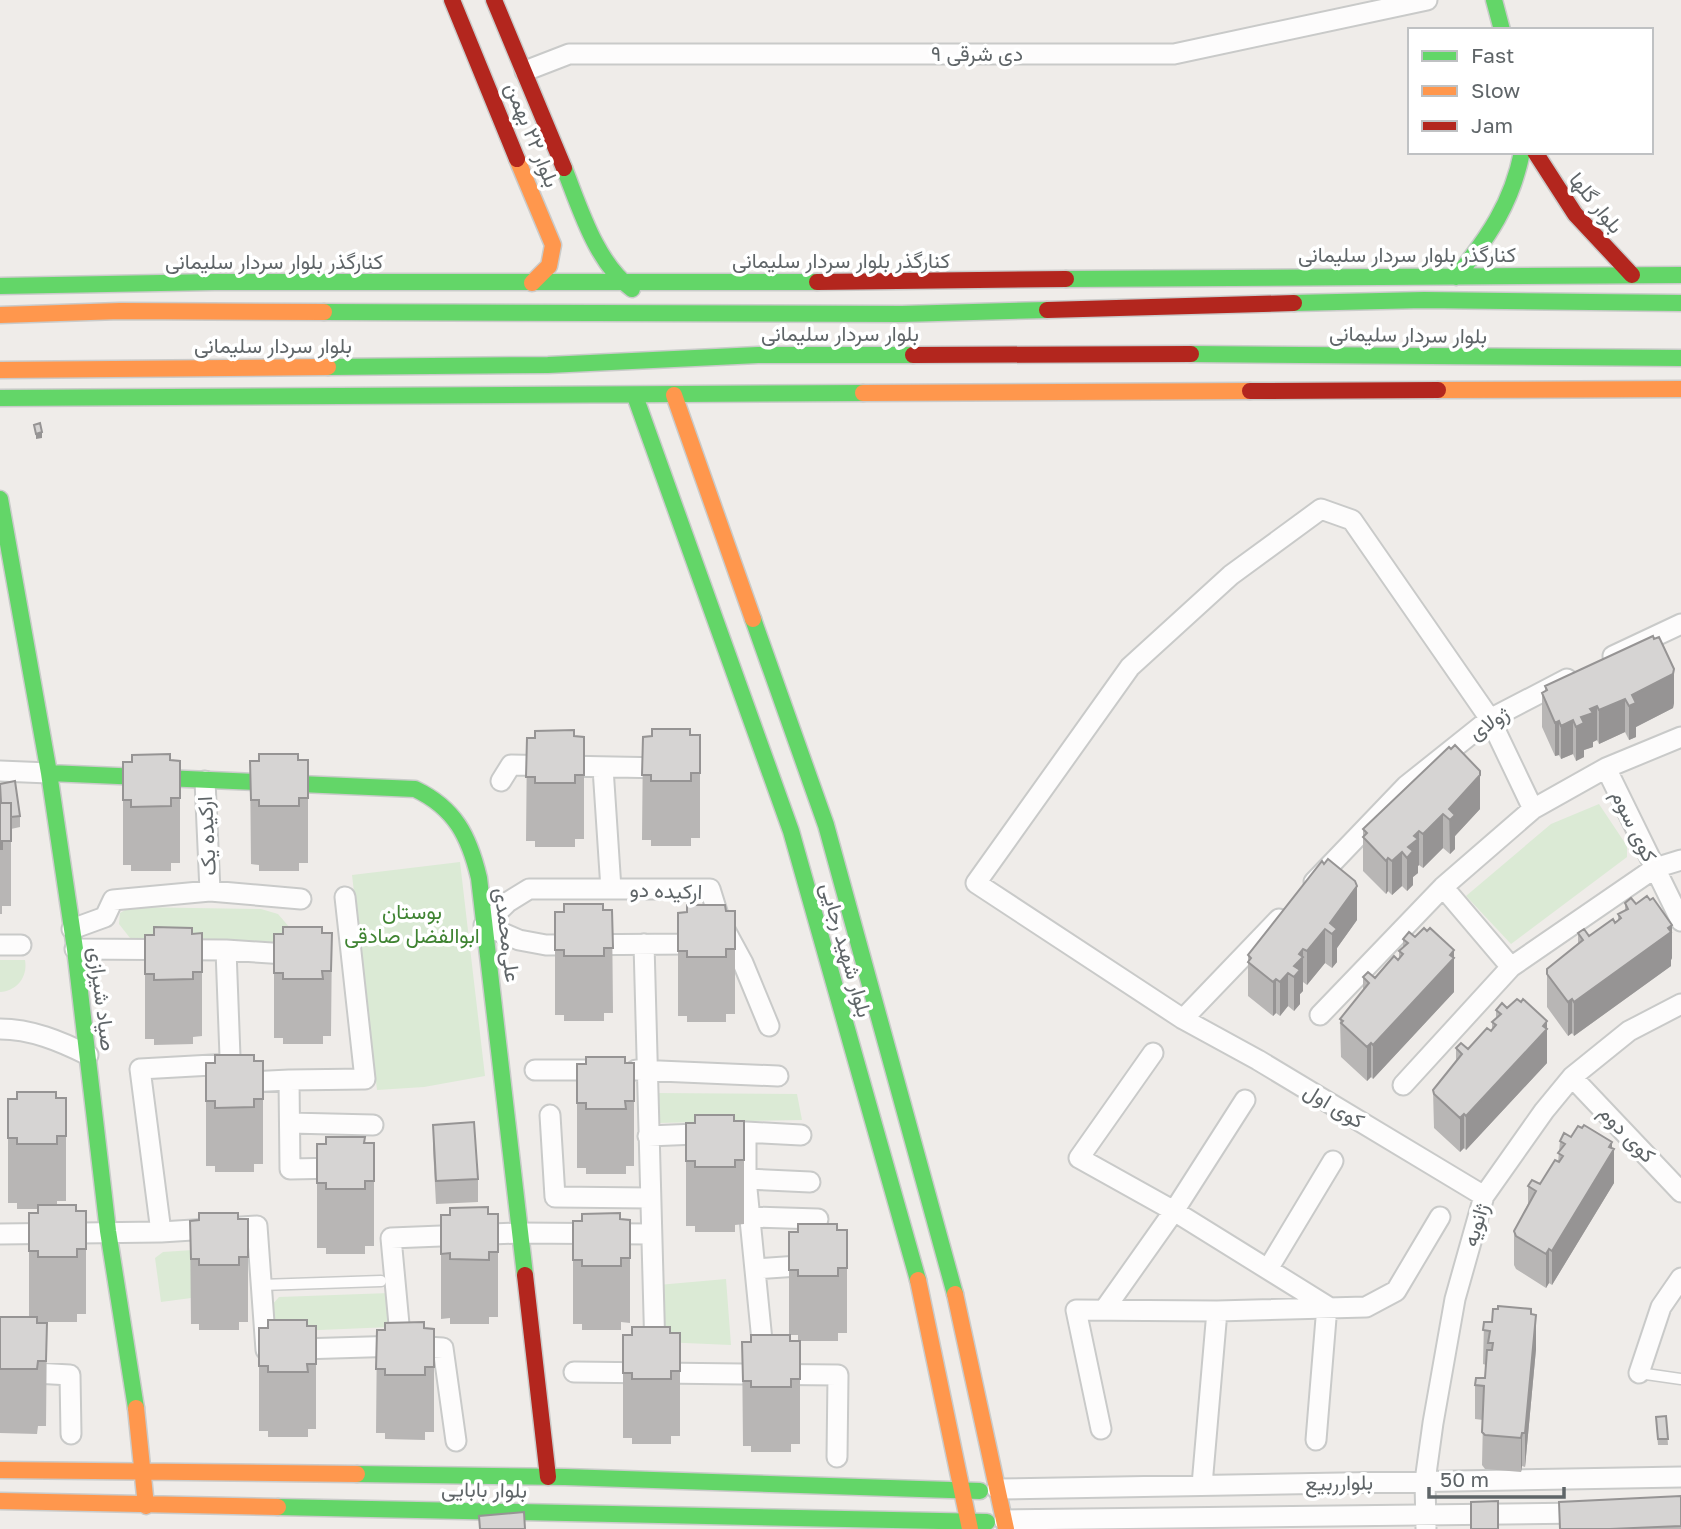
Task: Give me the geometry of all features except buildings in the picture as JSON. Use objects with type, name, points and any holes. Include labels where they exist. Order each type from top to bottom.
[{"type":"street","name":"بلوار ۲۲ بهمن","points":[[452,0],[553,245]]},
{"type":"street","name":"بلوار ۲۲ بهمن","points":[[494,0],[592,236],[621,281]]},
{"type":"street","name":"۹ دی شرقی","points":[[525,71],[569,54],[1174,54],[1336,9],[1427,0]]},
{"type":"street","points":[[1494,0],[1501,28]]},
{"type":"street","points":[[1456,277],[1504,216],[1517,183],[1522,154]]},
{"type":"street","name":"بلوار گلها","points":[[1536,154],[1575,214],[1632,275]]},
{"type":"street","points":[[532,283],[549,266],[553,245],[561,250],[574,249],[592,236]]},
{"type":"street","name":"کنارگذر بلوار سردار سلیمانی","points":[[0,286],[214,282],[947,282],[1175,276],[1681,275]]},
{"type":"street","points":[[621,281],[641,296],[679,313]]},
{"type":"street","name":"بلوار سردار سلیمانی","points":[[0,315],[120,311],[991,312],[1424,300],[1681,303]]},
{"type":"street","points":[[1061,311],[1051,320],[1047,336],[1051,346],[1069,355]]},
{"type":"street","points":[[981,355],[998,346],[1003,332],[991,312]]},
{"type":"street","name":"بلوار سردار سلیمانی","points":[[0,370],[548,365],[758,355],[1681,358]]},
{"type":"street","points":[[1442,358],[1442,389]]},
{"type":"street","points":[[108,368],[157,396]]},
{"type":"street","points":[[0,398],[1681,389]]},
{"type":"street","name":"بلوار شهید رجایی","points":[[674,395],[826,825],[950,1271],[1005,1525]]},
{"type":"street","name":"بلوار شهید رجایی","points":[[635,396],[795,844],[918,1281],[969,1526]]},
{"type":"street","name":"صیاد شیرازی","points":[[0,505],[49,773],[75,949],[108,1231],[144,1472],[146,1506]]},
{"type":"street","name":"کوی اول","points":[[1484,1196],[1270,1067],[1183,1019],[976,883],[1130,667],[1231,575],[1321,509],[1352,520],[1490,719]]},
{"type":"street","points":[[693,558],[703,547],[714,544],[729,550]]},
{"type":"street","name":"ژولای","points":[[1183,1019],[1406,786],[1490,719],[1681,624]]},
{"type":"street","points":[[1490,719],[1533,809]]},
{"type":"street","points":[[1320,1015],[1443,887],[1533,809],[1606,768],[1681,737]]},
{"type":"street","points":[[501,781],[511,765],[667,768]]},
{"type":"street","points":[[603,768],[611,889]]},
{"type":"street","name":"کوی سوم","points":[[1606,768],[1681,921]]},
{"type":"street","points":[[0,771],[49,773]]},
{"type":"street","name":"علی‌محمدی","points":[[49,773],[415,789],[435,797],[461,825],[472,848],[484,925],[548,1477]]},
{"type":"street","name":"ارکیده یک","points":[[205,781],[210,891]]},
{"type":"street","points":[[1403,1085],[1511,967],[1655,868],[1681,860]]},
{"type":"street","points":[[1443,887],[1511,967]]},
{"type":"street","name":"ارکیده دو","points":[[529,889],[611,889],[710,889],[719,918],[693,944],[546,944],[519,940],[484,925],[508,902],[529,889]]},
{"type":"street","points":[[72,929],[105,917],[113,900],[210,891],[301,898]]},
{"type":"street","points":[[226,950],[231,1083],[365,1079],[345,897]]},
{"type":"street","points":[[719,918],[743,963],[769,1026]]},
{"type":"street","points":[[644,944],[650,1234],[656,1373]]},
{"type":"street","points":[[0,945],[21,945]]},
{"type":"street","points":[[75,949],[226,950],[309,955]]},
{"type":"street","name":"ژانویه","points":[[1426,1522],[1425,1481],[1455,1299],[1484,1196],[1544,1111],[1572,1077],[1629,1031],[1681,1004]]},
{"type":"street","points":[[0,1028],[18,1029],[47,1037],[88,1055]]},
{"type":"street","points":[[1153,1053],[1079,1158],[1174,1211],[1327,1306]]},
{"type":"street","points":[[160,1232],[139,1069],[230,1064]]},
{"type":"street","points":[[536,1070],[647,1070],[778,1076]]},
{"type":"street","name":"کوی دوم","points":[[1572,1077],[1681,1192]]},
{"type":"street","points":[[289,1080],[290,1169],[360,1168]]},
{"type":"street","points":[[1104,1310],[1174,1211],[1245,1100]]},
{"type":"street","points":[[550,1115],[555,1197],[649,1198]]},
{"type":"street","points":[[290,1123],[373,1125]]},
{"type":"street","points":[[648,1136],[746,1132],[801,1135]]},
{"type":"street","points":[[746,1132],[746,1179],[765,1374]]},
{"type":"street","points":[[1268,1269],[1333,1161]]},
{"type":"street","points":[[746,1179],[810,1182]]},
{"type":"street","points":[[750,1217],[818,1219]]},
{"type":"street","points":[[1101,1429],[1076,1310],[1217,1311],[1366,1307],[1396,1291],[1440,1217]]},
{"type":"street","points":[[0,1234],[160,1232],[257,1226],[266,1350],[401,1346],[443,1348],[456,1440]]},
{"type":"street","points":[[401,1346],[391,1238],[519,1233],[650,1234]]},
{"type":"street","points":[[755,1269],[819,1265]]},
{"type":"street","points":[[1639,1373],[1661,1307],[1681,1278]]},
{"type":"street","points":[[1316,1440],[1327,1306]]},
{"type":"street","points":[[1202,1485],[1217,1311]]},
{"type":"street","points":[[0,1340],[33,1341],[34,1373],[70,1375],[71,1434]]},
{"type":"street","points":[[574,1373],[838,1375],[837,1457]]},
{"type":"street","name":"بلوار بابایی","points":[[0,1470],[548,1477],[963,1492],[997,1489]]},
{"type":"street","name":"بلوارربیع","points":[[997,1489],[1681,1477]]},
{"type":"street","points":[[1053,1488],[1044,1497],[1043,1504],[1048,1516],[1053,1519]]},
{"type":"street","points":[[907,1522],[916,1506],[908,1490]]},
{"type":"street","name":"بلوار بابایی","points":[[0,1502],[550,1512],[1005,1525]]},
{"type":"street","points":[[550,1512],[553,1529]]},
{"type":"street","name":"بلوارربیع","points":[[1005,1525],[1053,1519],[1426,1522],[1600,1513]]},
{"type":"lane","points":[[261,1285],[381,1281]]},
{"type":"lane","points":[[1639,1373],[1681,1379]]},
{"type":"green space","points":[[1599,804],[1627,846],[1627,857],[1511,944],[1466,896],[1551,824]]},
{"type":"green space","name":"بوستان ابوالفضل صادقی","points":[[460,862],[485,1076],[424,1087],[377,1090],[352,875]]},
{"type":"green space","points":[[130,907],[261,909],[278,914],[290,928],[281,944],[130,938],[119,924],[120,913]]},
{"type":"green space","points":[[0,960],[25,960],[25,972],[16,986],[0,992]]},
{"type":"green space","points":[[653,1093],[797,1094],[802,1120],[658,1123]]},
{"type":"green space","points":[[193,1250],[191,1298],[161,1302],[155,1258],[163,1252]]},
{"type":"green space","points":[[726,1279],[731,1345],[662,1342],[658,1285]]},
{"type":"green space","points":[[390,1293],[391,1327],[272,1332],[271,1306],[279,1297]]},
{"type":"traffic: fast","points":[[1494,0],[1501,28]]},
{"type":"traffic: fast","points":[[1456,277],[1478,248],[1505,204],[1522,154]]},
{"type":"traffic: fast","points":[[564,168],[590,234],[608,265],[632,289]]},
{"type":"traffic: fast","points":[[1066,279],[1681,275]]},
{"type":"traffic: fast","points":[[0,286],[214,282],[817,282]]},
{"type":"traffic: fast","points":[[1294,303],[1424,300],[1681,303]]},
{"type":"traffic: fast","points":[[324,312],[902,314],[1047,310]]},
{"type":"traffic: fast","points":[[1191,354],[1681,358]]},
{"type":"traffic: fast","points":[[328,367],[548,365],[758,355],[913,355]]},
{"type":"traffic: fast","points":[[0,398],[863,393]]},
{"type":"traffic: fast","points":[[635,396],[791,831],[918,1280]]},
{"type":"traffic: fast","points":[[0,499],[49,773],[75,949],[108,1231],[136,1408]]},
{"type":"traffic: fast","points":[[753,619],[826,825],[955,1294]]},
{"type":"traffic: fast","points":[[49,773],[415,789],[450,814],[465,836],[479,878],[525,1275]]},
{"type":"traffic: fast","points":[[357,1474],[565,1477],[980,1491]]},
{"type":"traffic: fast","points":[[278,1507],[987,1522]]},
{"type":"traffic: slow","points":[[517,159],[553,245],[549,266],[532,283]]},
{"type":"traffic: slow","points":[[0,315],[120,311],[324,312]]},
{"type":"traffic: slow","points":[[0,370],[328,367]]},
{"type":"traffic: slow","points":[[1438,390],[1681,389]]},
{"type":"traffic: slow","points":[[863,393],[1250,391]]},
{"type":"traffic: slow","points":[[674,395],[753,619]]},
{"type":"traffic: slow","points":[[918,1280],[970,1529]]},
{"type":"traffic: slow","points":[[955,1294],[1006,1529]]},
{"type":"traffic: slow","points":[[136,1408],[146,1506]]},
{"type":"traffic: slow","points":[[0,1470],[357,1474]]},
{"type":"traffic: slow","points":[[0,1501],[278,1507]]},
{"type":"traffic: jam","points":[[452,0],[517,159]]},
{"type":"traffic: jam","points":[[494,0],[564,168]]},
{"type":"traffic: jam","points":[[1536,154],[1575,214],[1632,275]]},
{"type":"traffic: jam","points":[[817,282],[1066,279]]},
{"type":"traffic: jam","points":[[1047,310],[1294,303]]},
{"type":"traffic: jam","points":[[913,355],[1191,354]]},
{"type":"traffic: jam","points":[[1250,391],[1438,390]]},
{"type":"traffic: jam","points":[[525,1275],[548,1477]]}]
